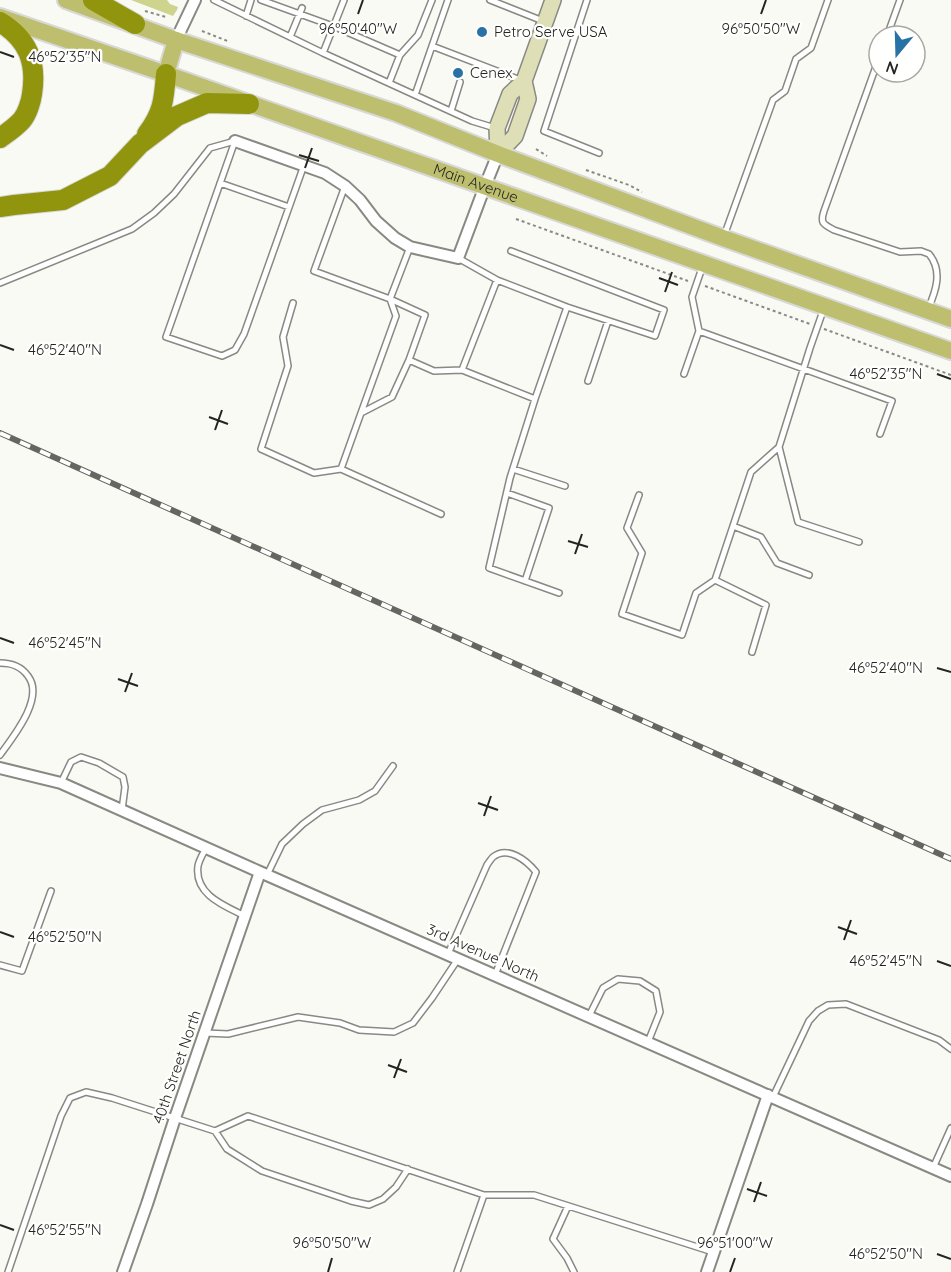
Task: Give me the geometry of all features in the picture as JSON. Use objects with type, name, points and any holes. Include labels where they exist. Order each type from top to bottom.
[{"type":"highway","points":[[93,0],[135,24]]},
{"type":"highway","points":[[0,22],[21,39],[31,58],[34,80],[31,100],[23,119],[0,138]]},
{"type":"highway","points":[[0,207],[63,200],[110,176],[140,144],[157,121],[163,102],[166,74]]},
{"type":"highway","points":[[140,144],[177,116],[207,102],[249,104]]},
{"type":"main road","points":[[66,0],[177,40],[396,113],[498,154],[723,238],[951,319]]},
{"type":"main road","name":"Main Avenue","points":[[0,17],[951,351]]},
{"type":"main road","points":[[166,74],[177,40]]},
{"type":"street","points":[[177,40],[195,0]]},
{"type":"street","points":[[498,154],[496,128],[510,94],[524,81],[553,0]]},
{"type":"street","points":[[235,141],[325,173],[345,186],[395,238],[410,247],[458,258],[498,154],[515,136],[522,118],[528,99],[524,81]]},
{"type":"street","name":"3rd Avenue North","points":[[0,768],[61,783],[951,1176]]},
{"type":"street","name":"40th Street North","points":[[123,1272],[245,916],[264,874]]},
{"type":"street","points":[[707,1272],[770,1096]]},
{"type":"lane","points":[[214,0],[322,53],[472,121],[496,128]]},
{"type":"lane","points":[[246,16],[251,0]]},
{"type":"lane","points":[[261,0],[301,11],[400,55]]},
{"type":"lane","points":[[322,53],[344,0]]},
{"type":"lane","points":[[389,83],[400,55],[418,35],[432,0]]},
{"type":"lane","points":[[415,95],[448,0]]},
{"type":"lane","points":[[490,0],[545,22]]},
{"type":"lane","points":[[510,8],[513,0]]},
{"type":"lane","points":[[587,0],[544,131],[599,153]]},
{"type":"lane","points":[[723,238],[773,100],[785,91],[796,59],[810,48],[828,0]]},
{"type":"lane","points":[[891,24],[900,0]]},
{"type":"lane","points":[[290,37],[301,11]]},
{"type":"lane","points":[[432,46],[524,81]]},
{"type":"lane","points":[[465,68],[467,60]]},
{"type":"lane","points":[[451,111],[460,82]]},
{"type":"lane","points":[[870,84],[824,211],[823,222],[825,226],[834,230],[900,252],[921,251],[929,254],[937,267],[938,274],[928,310]]},
{"type":"lane","points":[[235,141],[166,337],[222,356],[235,350],[244,334],[303,165]]},
{"type":"lane","points":[[0,283],[132,229],[174,194],[210,148],[235,141]]},
{"type":"lane","points":[[220,183],[289,207]]},
{"type":"lane","points":[[345,186],[314,271],[390,299],[425,315],[409,360],[392,397],[361,413]]},
{"type":"lane","points":[[341,469],[396,316],[390,299],[410,247]]},
{"type":"lane","points":[[458,258],[497,280],[567,307],[656,336],[664,310],[511,251]]},
{"type":"lane","points":[[684,374],[699,332],[692,297],[704,263]]},
{"type":"lane","points":[[462,370],[497,280]]},
{"type":"lane","points":[[293,303],[283,337],[288,366],[261,448],[314,473],[341,469],[441,514]]},
{"type":"lane","points":[[639,495],[627,528],[642,553],[622,614],[682,635],[696,593],[715,580],[751,472],[779,447],[825,306]]},
{"type":"lane","points":[[559,593],[489,568],[513,469],[567,307]]},
{"type":"lane","points":[[588,381],[608,321]]},
{"type":"lane","points":[[699,332],[892,401],[880,434]]},
{"type":"lane","points":[[409,360],[434,371],[462,370],[535,399]]},
{"type":"lane","points":[[779,447],[798,522],[859,542]]},
{"type":"lane","points":[[513,469],[565,486]]},
{"type":"lane","points":[[507,493],[549,508],[525,581]]},
{"type":"lane","points":[[733,526],[761,537],[777,563],[809,574]]},
{"type":"lane","points":[[715,580],[766,605],[752,652]]},
{"type":"lane","points":[[0,663],[10,663],[24,670],[32,681],[34,693],[28,712],[0,755]]},
{"type":"lane","points":[[61,783],[71,762],[81,758],[99,763],[123,777],[125,787],[122,810]]},
{"type":"lane","points":[[264,874],[282,844],[303,824],[322,810],[359,800],[375,791],[393,766]]},
{"type":"lane","points":[[206,848],[198,867],[199,884],[218,902],[245,916]]},
{"type":"lane","points":[[204,1033],[228,1034],[298,1017],[340,1023],[358,1030],[394,1032],[413,1023],[432,999],[453,957],[487,865],[493,857],[503,852],[513,854],[528,862],[536,873],[495,975]]},
{"type":"lane","points":[[0,964],[22,971],[51,891]]},
{"type":"lane","points":[[589,1016],[603,988],[618,979],[640,981],[656,992],[660,1012],[648,1042]]},
{"type":"lane","points":[[770,1096],[809,1021],[818,1011],[828,1005],[846,1004],[939,1040],[951,1049]]},
{"type":"lane","points":[[8,1272],[61,1116],[70,1098],[86,1092],[215,1131],[227,1149],[262,1171],[351,1201],[369,1205],[383,1199],[396,1187],[408,1170]]},
{"type":"lane","points":[[215,1131],[248,1116],[484,1195],[534,1195],[713,1252]]},
{"type":"lane","points":[[933,1168],[951,1128]]},
{"type":"lane","points":[[457,1272],[484,1195]]},
{"type":"lane","points":[[568,1206],[553,1239],[574,1272]]},
{"type":"path","points":[[516,219],[951,375]]},
{"type":"green space","points":[[131,0],[167,0],[178,7],[173,16]]},
{"type":"railway","points":[[0,433],[951,859]]},
{"type":"place","name":"Petro Serve USA","points":[[482,32]]},
{"type":"place","name":"Cenex","points":[[458,73]]}]
